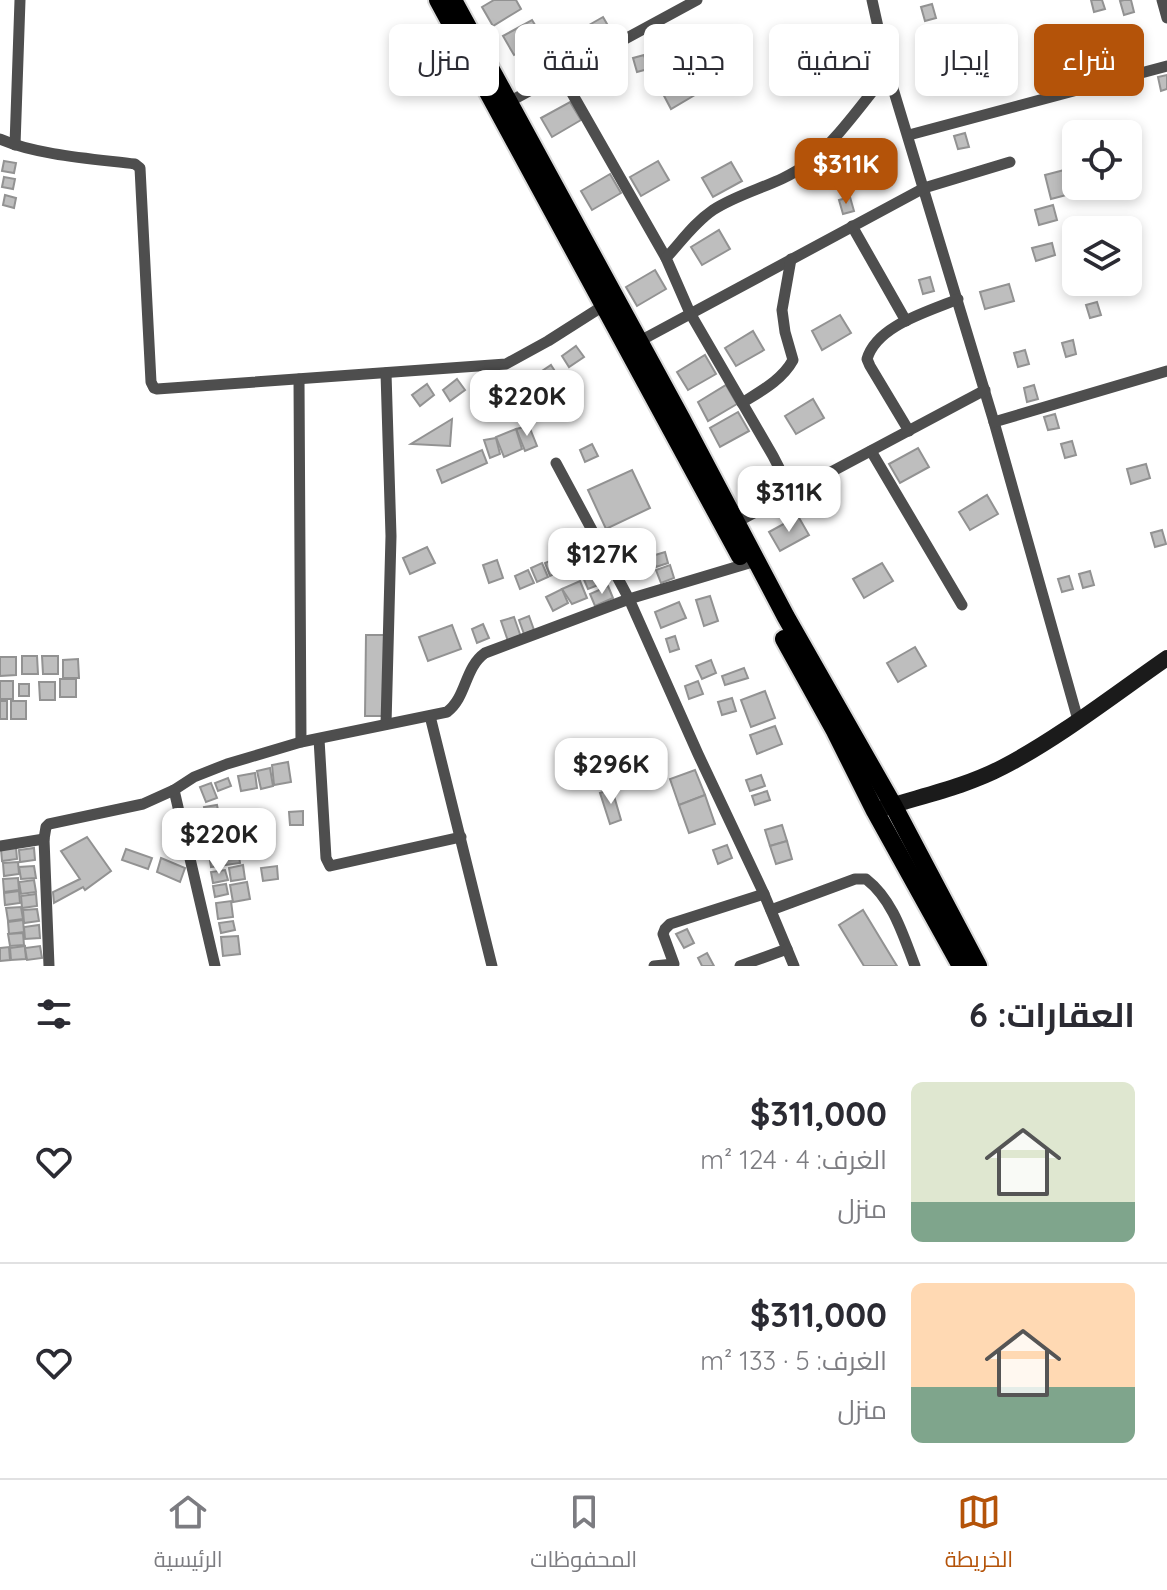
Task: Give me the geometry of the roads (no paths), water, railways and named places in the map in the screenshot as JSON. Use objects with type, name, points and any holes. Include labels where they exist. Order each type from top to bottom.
[{"type":"main road","points":[[438,0],[603,306],[751,563],[835,731],[978,966]]},
{"type":"main road","points":[[453,0],[737,522],[751,563]]},
{"type":"main road","points":[[884,808],[961,966]]},
{"type":"street","points":[[15,145],[20,0]]},
{"type":"street","points":[[628,38],[697,0]]},
{"type":"street","points":[[872,0],[877,24]]},
{"type":"street","points":[[1162,0],[1167,18]]},
{"type":"street","points":[[909,135],[1167,66]]},
{"type":"street","points":[[509,102],[520,96]]},
{"type":"street","points":[[574,96],[666,258],[690,313],[792,493]]},
{"type":"street","points":[[666,258],[700,220],[715,209],[807,163],[835,136],[868,96]]},
{"type":"street","points":[[896,96],[985,390],[1078,720]]},
{"type":"street","points":[[0,139],[15,145],[135,164],[140,168],[151,382],[154,388],[177,389],[506,364],[603,306]]},
{"type":"street","points":[[638,342],[924,188],[1010,162]]},
{"type":"street","points":[[852,226],[906,321]]},
{"type":"street","points":[[742,403],[776,381],[793,360],[782,310],[791,259]]},
{"type":"street","points":[[909,431],[867,359],[870,349],[879,337],[906,321],[958,299]]},
{"type":"street","points":[[994,422],[1167,371]]},
{"type":"street","points":[[386,373],[391,536],[386,724]]},
{"type":"street","points":[[299,379],[301,742]]},
{"type":"street","points":[[737,522],[985,390]]},
{"type":"street","points":[[871,451],[962,605]]},
{"type":"street","points":[[556,463],[629,599],[794,966]]},
{"type":"street","points":[[49,966],[44,839],[46,827],[53,822],[143,804],[194,777],[227,764],[301,742],[447,712],[459,699],[477,659],[485,653],[629,599],[751,563]]},
{"type":"street","points":[[884,808],[994,772],[1078,720],[1167,658]]},
{"type":"street","points":[[430,716],[492,966]]},
{"type":"street","points":[[319,739],[326,858],[330,866],[461,837]]},
{"type":"street","points":[[174,790],[215,966]]},
{"type":"street","points":[[0,846],[44,839]]},
{"type":"street","points":[[771,910],[855,879],[866,879],[884,898],[899,925],[915,966]]},
{"type":"street","points":[[654,966],[674,965],[664,940],[667,926],[764,894]]},
{"type":"street","points":[[740,966],[787,949]]}]
